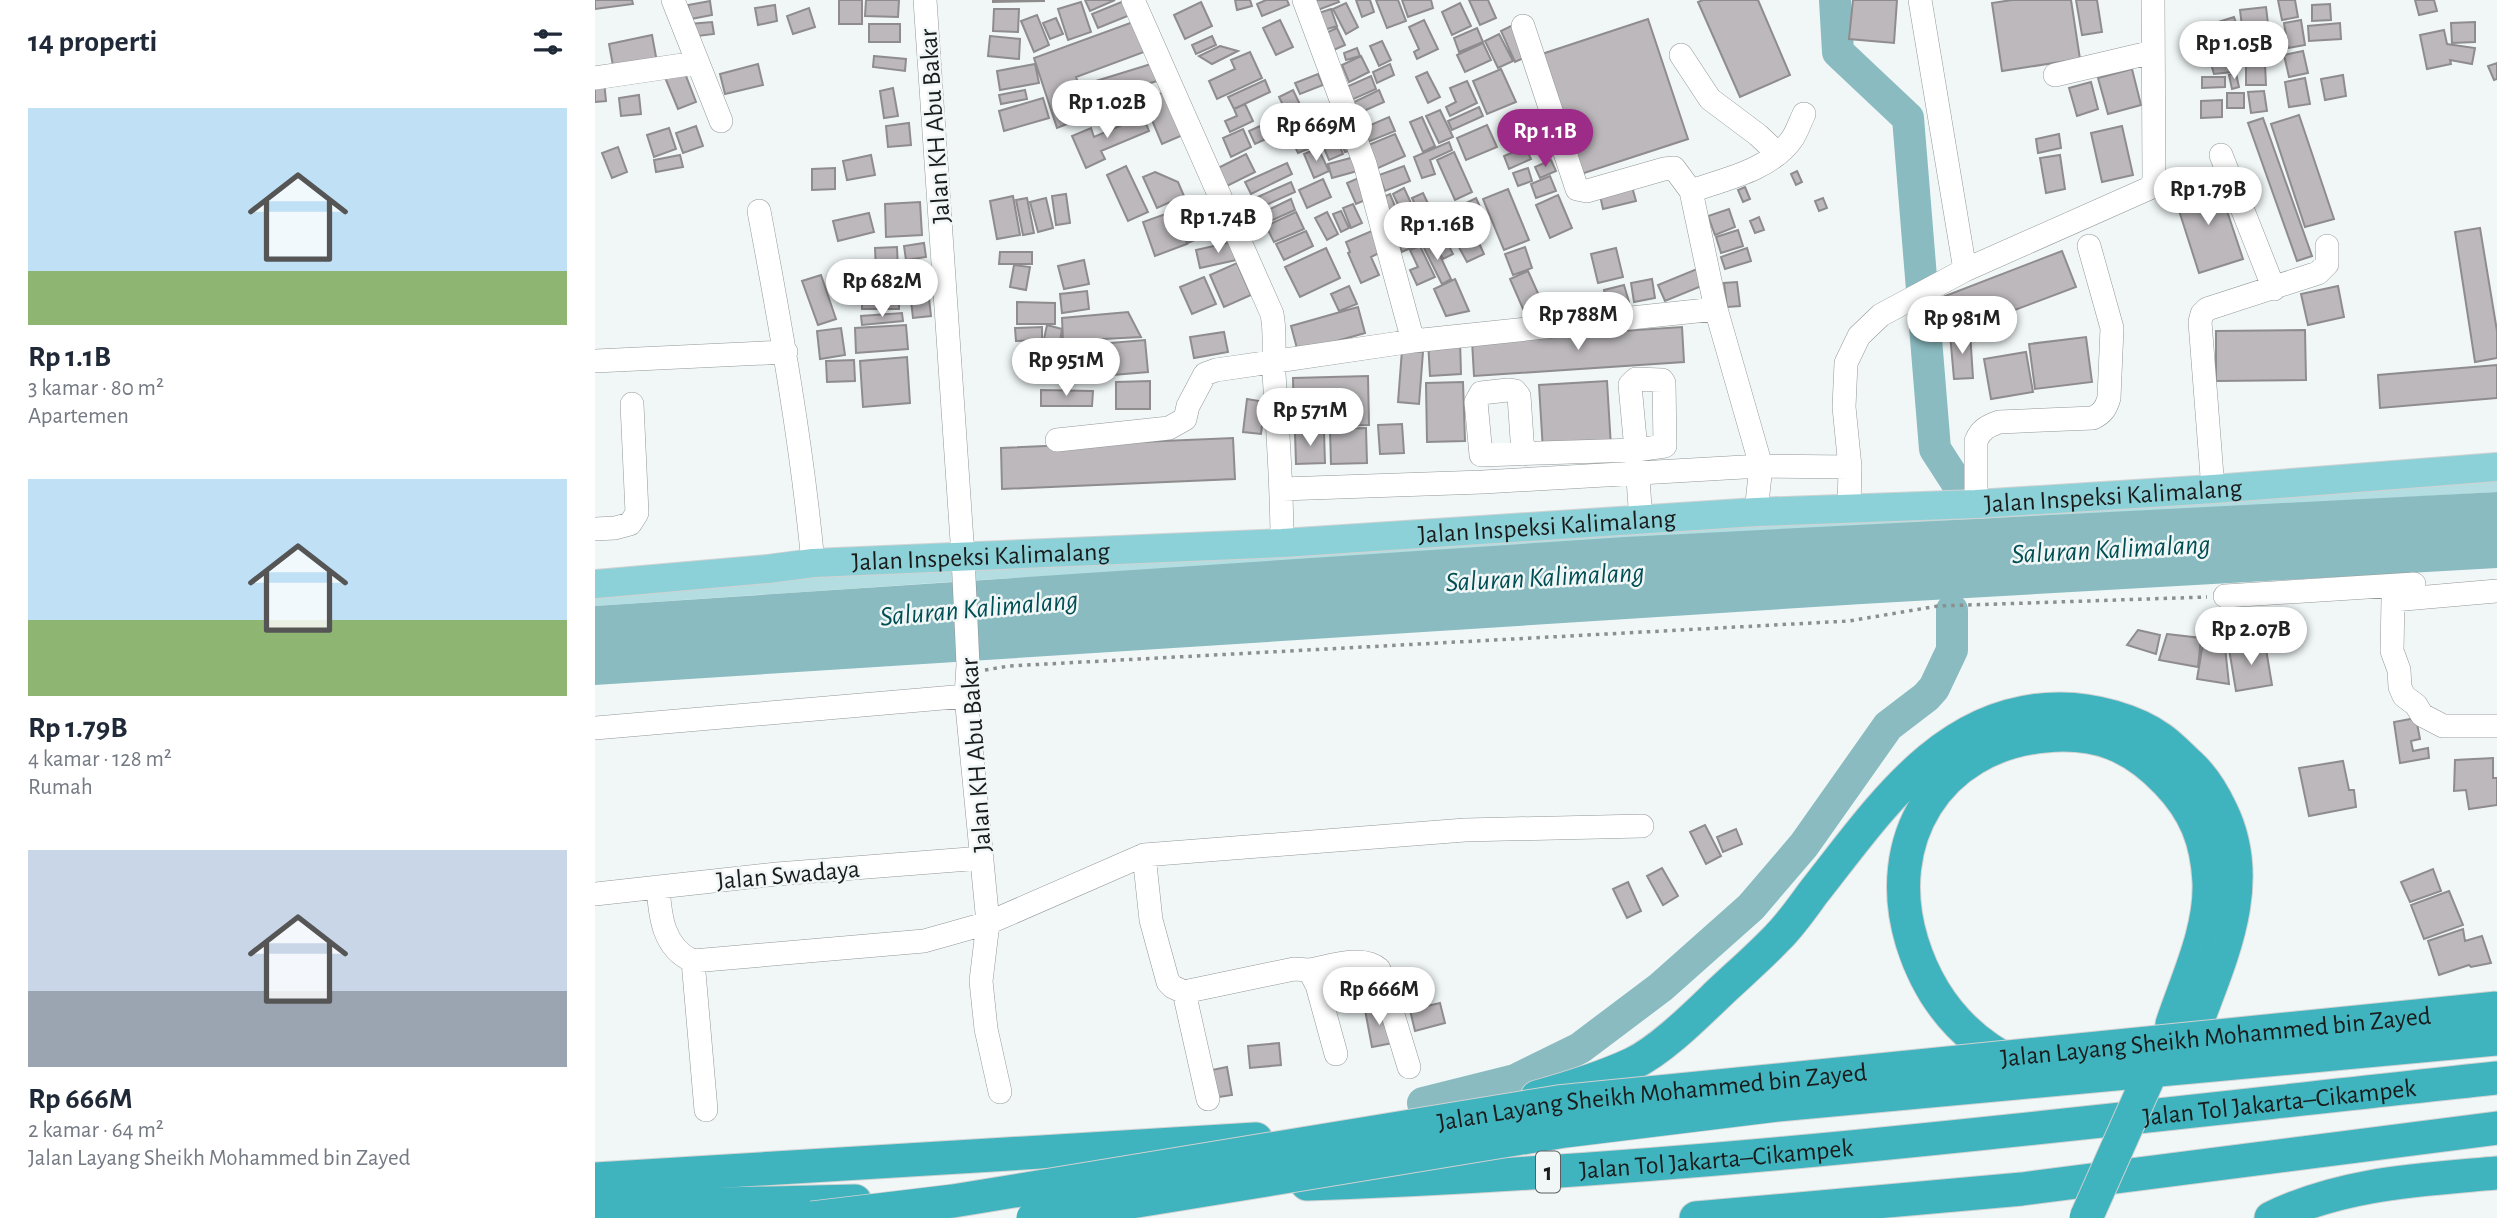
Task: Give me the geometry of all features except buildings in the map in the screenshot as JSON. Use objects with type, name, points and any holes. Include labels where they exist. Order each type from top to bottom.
[{"type":"highway","points":[[595,1179],[1351,1133],[1495,1109],[1558,1091],[1633,1063],[1679,1030],[1780,936],[1884,804],[1928,759],[1977,727],[2036,709],[2071,709],[2129,723],[2160,738],[2198,772],[2224,815],[2237,864],[2237,898],[2231,930],[2086,1218]]},
{"type":"highway","points":[[2111,1218],[2182,1029],[2207,921],[2209,884],[2206,854],[2196,819],[2166,781],[2149,762],[2116,743],[2066,734],[2026,738],[1989,749],[1968,761],[1944,781],[1924,808],[1910,841],[1903,877],[1906,920],[1916,956],[1932,989],[1952,1019],[1994,1054],[2047,1076],[2080,1081],[2357,1068],[2497,1054]]},
{"type":"highway","name":"Jalan Layang Sheikh Mohammed bin Zayed","points":[[812,1218],[953,1201],[1558,1102],[2497,1008]]},
{"type":"highway","name":"Jalan Layang Sheikh Mohammed bin Zayed","points":[[1033,1218],[1565,1131],[1751,1108],[2497,1039]]},
{"type":"highway","name":"Jalan Tol Jakarta–Cikampek","points":[[595,1207],[1107,1194],[1473,1178],[1770,1155],[2497,1079]]},
{"type":"highway","name":"Jalan Tol Jakarta–Cikampek","points":[[1696,1218],[2022,1189],[2497,1128]]},
{"type":"highway","points":[[2270,1218],[2320,1197],[2396,1181],[2497,1173]]},
{"type":"main road","name":"Jalan Inspeksi Kalimalang","points":[[595,584],[813,563],[923,558],[963,565],[1011,553],[1282,543],[1641,522],[1756,512],[1976,503],[2213,489],[2497,467]]},
{"type":"street","points":[[673,0],[721,121]]},
{"type":"street","name":"Jalan KH Abu Bakar","points":[[925,0],[963,565],[967,678],[988,923],[981,981],[986,1028],[1000,1092]]},
{"type":"street","points":[[1133,0],[1263,292],[1274,327],[1282,543]]},
{"type":"street","points":[[1304,0],[1365,164],[1413,341]]},
{"type":"street","points":[[1920,0],[1965,270]]},
{"type":"street","points":[[1850,510],[1850,467],[1844,407],[1846,363],[1859,336],[1881,315],[1965,270],[2152,187],[2153,0]]},
{"type":"street","points":[[1523,26],[1577,189],[1587,191],[1674,168],[1691,191],[1716,309],[1761,467],[1756,512]]},
{"type":"street","points":[[2055,75],[2153,52]]},
{"type":"street","points":[[1681,55],[1710,99],[1758,135],[1778,154]]},
{"type":"street","points":[[595,78],[696,63]]},
{"type":"street","points":[[1691,191],[1758,167],[1778,154],[1793,139],[1804,114]]},
{"type":"street","points":[[2221,155],[2274,289]]},
{"type":"street","points":[[759,211],[786,352],[809,514],[813,563]]},
{"type":"street","points":[[1976,503],[1976,441],[1987,426],[2000,422],[2093,418],[2106,408],[2109,398],[2112,328],[2089,246]]},
{"type":"street","points":[[2213,489],[2200,322],[2207,309],[2318,274],[2327,264],[2327,246]]},
{"type":"street","points":[[1057,440],[1169,428],[1185,419],[1188,406],[1205,374],[1216,370],[1413,341],[1716,309]]},
{"type":"street","points":[[595,361],[786,352]]},
{"type":"street","points":[[1483,482],[1478,446],[1477,396],[1487,391],[1515,391],[1519,396],[1524,454]]},
{"type":"street","points":[[595,529],[631,524],[637,513],[632,404]]},
{"type":"street","points":[[1481,456],[1524,454],[1761,467],[1850,467]]},
{"type":"street","points":[[1282,489],[1483,482],[1637,461]]},
{"type":"street","points":[[1637,461],[1641,522]]},
{"type":"street","points":[[2225,596],[2497,579]]},
{"type":"street","points":[[2497,591],[2393,600],[2392,651],[2399,670],[2403,696],[2416,705],[2422,715],[2443,726],[2497,726]]},
{"type":"street","points":[[595,728],[967,678]]},
{"type":"street","points":[[658,887],[663,925],[669,940],[684,957],[693,961],[924,941],[988,923],[1144,855],[1465,830],[1642,826]]},
{"type":"street","points":[[1144,855],[1151,920],[1168,982],[1174,987],[1184,992],[1294,969],[1310,970],[1363,961],[1374,964],[1379,969],[1409,1067]]},
{"type":"street","name":"Jalan Swadaya","points":[[595,894],[777,874],[982,858]]},
{"type":"street","points":[[693,961],[706,1110]]},
{"type":"street","points":[[1310,970],[1317,985],[1336,1054]]},
{"type":"street","points":[[1184,992],[1208,1098]]},
{"type":"path","points":[[967,678],[1009,666],[1849,621],[1938,607],[2225,596]]},
{"type":"shaded area","points":[[2497,467],[2497,492],[964,581],[595,606],[595,584],[1011,553]]},
{"type":"water","name":"Saluran Kalimalang","points":[[2497,492],[2497,568],[1862,604],[595,685],[595,606],[1625,537]]},
{"type":"waterway","points":[[1835,0],[1838,52],[1908,118],[1935,449],[1957,483]]},
{"type":"waterway","points":[[1423,1103],[1515,1080],[1580,1048],[1661,987],[1751,907],[1804,845],[1888,726],[1934,688],[1952,650],[1952,610]]}]
